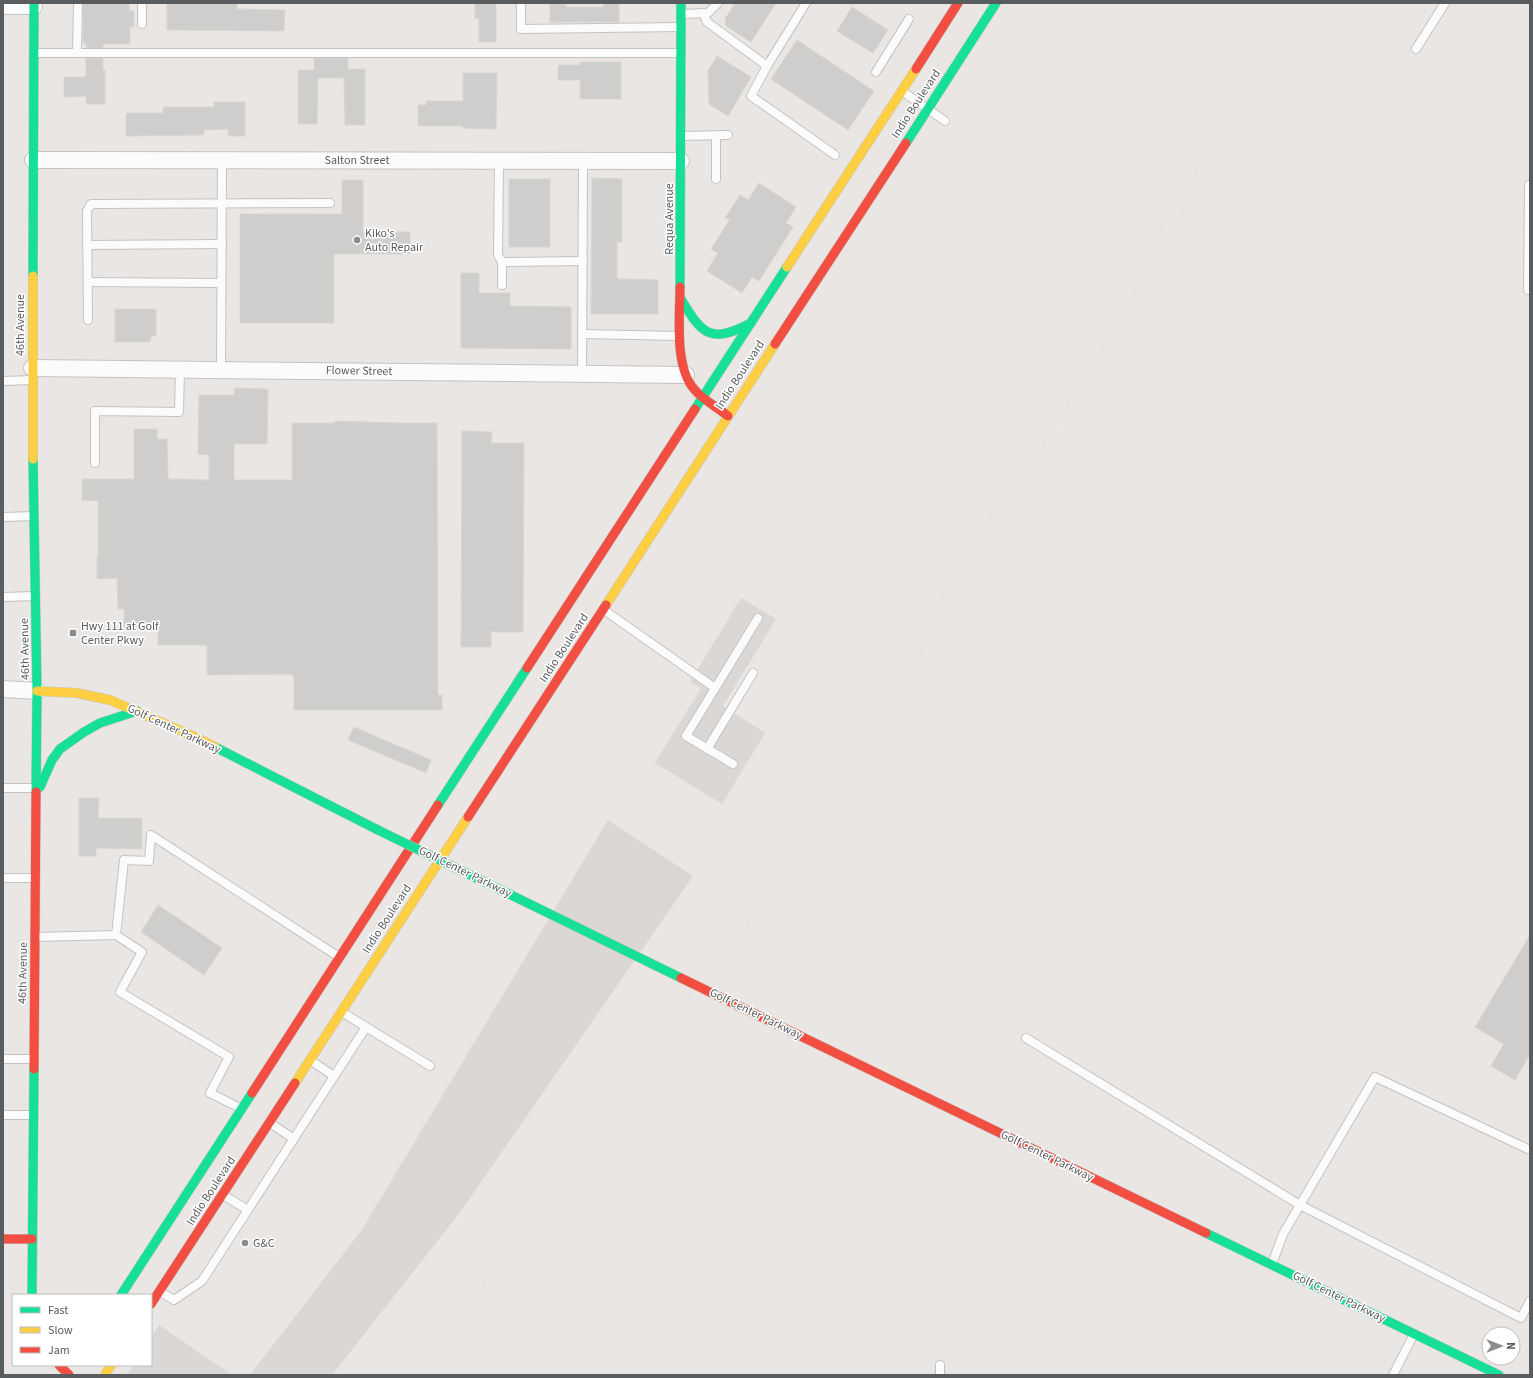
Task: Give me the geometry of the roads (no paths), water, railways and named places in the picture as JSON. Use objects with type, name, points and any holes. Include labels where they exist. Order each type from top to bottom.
[{"type":"main road","name":"Requa Avenue","points":[[681,3],[682,358],[686,375],[692,388],[728,416]]},
{"type":"main road","name":"Indio Boulevard","points":[[122,1294],[958,3]]},
{"type":"main road","name":"Indio Boulevard","points":[[152,1302],[996,3]]},
{"type":"main road","name":"46th Avenue","points":[[32,1294],[37,691],[32,374],[34,5]]},
{"type":"main road","points":[[681,299],[696,324],[713,334],[733,332],[752,323]]},
{"type":"main road","points":[[581,600],[590,572]]},
{"type":"main road","points":[[547,676],[549,692]]},
{"type":"main road","name":"Golf Center Parkway","points":[[37,691],[77,693],[110,700],[202,741],[378,830],[1499,1375]]},
{"type":"main road","points":[[36,791],[55,755],[75,738],[100,722],[118,715],[137,711]]},
{"type":"main road","points":[[3,1239],[32,1239]]},
{"type":"main road","points":[[60,1366],[69,1375],[74,1366]]},
{"type":"main road","points":[[105,1375],[110,1366]]},
{"type":"street","points":[[3,6],[34,5]]},
{"type":"street","name":"Salton Street","points":[[34,160],[682,161]]},
{"type":"street","name":"Flower Street","points":[[32,374],[180,369],[686,375]]},
{"type":"street","name":"Golf Center Parkway","points":[[3,689],[37,691]]},
{"type":"lane","points":[[77,52],[78,3]]},
{"type":"lane","points":[[142,3],[142,24]]},
{"type":"lane","points":[[521,3],[521,29],[681,27]]},
{"type":"lane","points":[[681,14],[708,13],[718,3]]},
{"type":"lane","points":[[806,3],[767,66],[752,96],[835,155]]},
{"type":"lane","points":[[1416,49],[1445,3]]},
{"type":"lane","points":[[703,13],[707,22],[767,66]]},
{"type":"lane","points":[[876,72],[909,20]]},
{"type":"lane","points":[[34,52],[681,53]]},
{"type":"lane","points":[[901,90],[945,121]]},
{"type":"lane","points":[[682,136],[728,135]]},
{"type":"lane","points":[[716,136],[716,179]]},
{"type":"lane","points":[[221,370],[222,160]]},
{"type":"lane","points":[[499,160],[498,255],[502,262],[502,285]]},
{"type":"lane","points":[[582,374],[583,160]]},
{"type":"lane","points":[[1530,184],[1528,290],[1530,290]]},
{"type":"lane","points":[[88,320],[88,211],[91,204],[330,203]]},
{"type":"lane","points":[[88,245],[222,244]]},
{"type":"lane","points":[[502,262],[583,261]]},
{"type":"lane","points":[[88,282],[221,283]]},
{"type":"lane","points":[[582,334],[681,336]]},
{"type":"lane","points":[[95,463],[95,411],[179,412],[180,369]]},
{"type":"lane","points":[[3,381],[32,374]]},
{"type":"lane","points":[[3,517],[35,516]]},
{"type":"lane","points":[[3,596],[36,596]]},
{"type":"lane","points":[[603,610],[715,688]]},
{"type":"lane","points":[[734,764],[686,736],[758,618]]},
{"type":"lane","points":[[707,749],[753,673]]},
{"type":"lane","points":[[3,788],[36,791]]},
{"type":"lane","points":[[116,935],[124,860],[149,861],[151,835],[340,958]]},
{"type":"lane","points":[[3,878],[36,878]]},
{"type":"lane","points":[[35,937],[116,935],[142,952],[120,992],[229,1057],[210,1093],[242,1109]]},
{"type":"lane","points":[[342,1011],[430,1066]]},
{"type":"lane","points":[[159,1292],[174,1300],[202,1281],[366,1027]]},
{"type":"lane","points":[[1026,1038],[1300,1206],[1521,1318],[1530,1301]]},
{"type":"lane","points":[[3,1060],[34,1059]]},
{"type":"lane","points":[[310,1060],[334,1076]]},
{"type":"lane","points":[[1272,1264],[1283,1234],[1375,1077],[1530,1150]]},
{"type":"lane","points":[[3,1115],[33,1115]]},
{"type":"lane","points":[[269,1123],[294,1138]]},
{"type":"lane","points":[[222,1195],[248,1210]]},
{"type":"lane","points":[[1393,1375],[1414,1334]]},
{"type":"lane","points":[[940,1365],[940,1375]]},
{"type":"railway","points":[[415,1375],[520,1234],[643,1062],[759,891],[873,711],[1297,3]]},
{"type":"railway","points":[[428,1375],[605,1134],[773,886],[837,786],[930,634],[1310,3]]},
{"type":"place","name":"Kiko's Auto Repair","points":[[357,240]]},
{"type":"place","name":"Hwy 111 at Golf Center Pkwy","points":[[73,633]]},
{"type":"place","name":"G&C","points":[[245,1243]]}]
